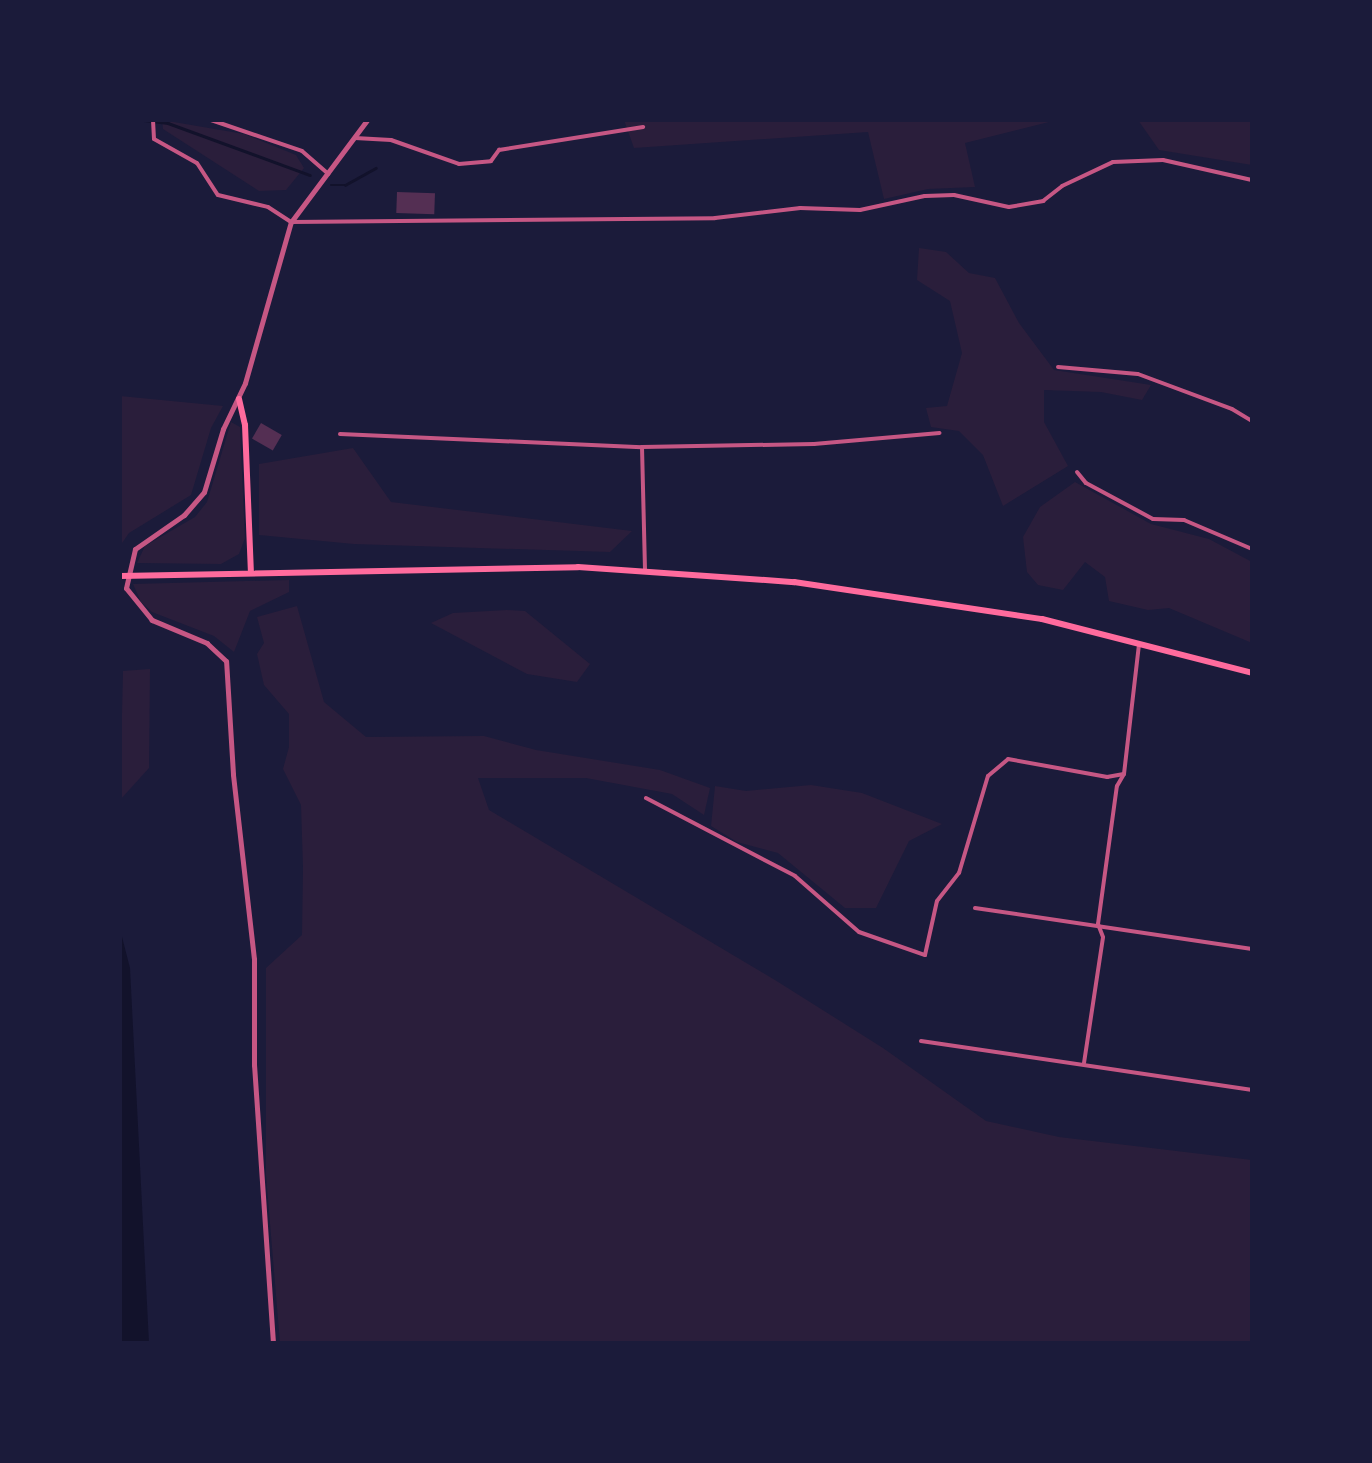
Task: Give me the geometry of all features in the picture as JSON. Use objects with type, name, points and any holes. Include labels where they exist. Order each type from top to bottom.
[{"type":"main road","points":[[239,399],[245,425],[251,573]]},
{"type":"main road","points":[[120,576],[645,570],[895,595],[1042,619],[1140,641],[1252,673]]},
{"type":"street","points":[[153,120],[154,139],[197,163],[218,194],[268,207],[291,222],[715,218],[800,208],[860,210],[925,196],[954,195],[1009,207],[1043,201],[1062,186],[1114,162],[1163,160],[1252,180]]},
{"type":"street","points":[[211,120],[302,150],[328,174]]},
{"type":"street","points":[[273,1343],[258,1157],[254,959],[233,774],[226,661],[207,643],[152,620],[126,588],[135,549],[198,502],[223,430],[239,399],[291,222],[367,120]]},
{"type":"street","points":[[355,138],[391,140],[459,164],[491,161],[500,150],[643,127]]},
{"type":"street","points":[[1058,366],[1138,374],[1232,409],[1252,421]]},
{"type":"street","points":[[340,434],[642,447],[814,444],[940,432]]},
{"type":"street","points":[[642,447],[645,570]]},
{"type":"street","points":[[1076,472],[1086,483],[1153,519],[1184,520],[1252,549]]},
{"type":"street","points":[[1084,1063],[1103,937],[1098,924],[1117,786],[1124,774],[1140,641]]},
{"type":"street","points":[[646,798],[795,876],[859,932],[924,956],[937,900],[960,872],[988,776],[1008,759],[1108,778],[1124,774]]},
{"type":"street","points":[[975,908],[1252,949]]},
{"type":"street","points":[[921,1041],[1252,1090]]},
{"type":"shaded area","points":[[162,120],[244,134],[296,155],[304,168],[286,190],[259,191],[163,129]]},
{"type":"shaded area","points":[[624,120],[1057,120],[965,143],[975,187],[928,189],[884,199],[868,132],[634,148]]},
{"type":"shaded area","points":[[1138,120],[1252,120],[1252,165],[1159,150]]},
{"type":"shaded area","points":[[919,248],[946,252],[969,273],[995,278],[1019,323],[1054,370],[1151,385],[1142,400],[1101,392],[1044,390],[1044,422],[1068,466],[1003,506],[983,455],[959,431],[931,427],[926,408],[947,406],[962,353],[950,301],[917,280]]},
{"type":"shaded area","points":[[120,396],[223,406],[211,428],[191,495],[129,533],[120,546]]},
{"type":"shaded area","points":[[231,422],[240,427],[245,538],[239,554],[221,564],[137,563],[145,546],[195,517],[207,502]]},
{"type":"shaded area","points":[[353,448],[391,502],[632,531],[610,552],[354,544],[259,535],[259,464]]},
{"type":"shaded area","points":[[1075,482],[1151,524],[1209,539],[1252,562],[1252,643],[1169,608],[1148,610],[1109,601],[1105,577],[1085,562],[1063,590],[1038,585],[1027,572],[1023,537],[1040,507]]},
{"type":"shaded area","points":[[289,580],[289,592],[250,611],[234,652],[214,636],[152,612],[141,602],[133,584]]},
{"type":"shaded area","points":[[297,606],[324,702],[366,737],[484,736],[536,750],[660,770],[710,788],[704,815],[672,794],[586,778],[478,778],[489,810],[775,980],[883,1048],[986,1121],[1059,1137],[1252,1160],[1252,1343],[280,1343],[266,1175],[266,968],[302,935],[303,868],[301,805],[283,769],[289,747],[289,714],[264,685],[257,654],[264,643],[257,617]]},
{"type":"shaded area","points":[[525,611],[590,664],[577,682],[527,674],[431,623],[453,613]]},
{"type":"shaded area","points":[[150,669],[149,768],[120,800],[123,671]]},
{"type":"shaded area","points":[[811,785],[862,793],[942,824],[909,841],[876,908],[845,908],[778,853],[737,842],[711,826],[715,786],[746,791]]},
{"type":"shaded area","points":[[120,929],[130,968],[149,1343],[120,1343]]},
{"type":"building","points":[[397,192],[435,193],[434,214],[396,213]]},
{"type":"building","points":[[261,423],[282,435],[273,451],[252,439]]},
{"type":"waterway","points":[[144,120],[168,123],[310,175]]},
{"type":"waterway","points":[[331,185],[345,185],[376,168]]}]
